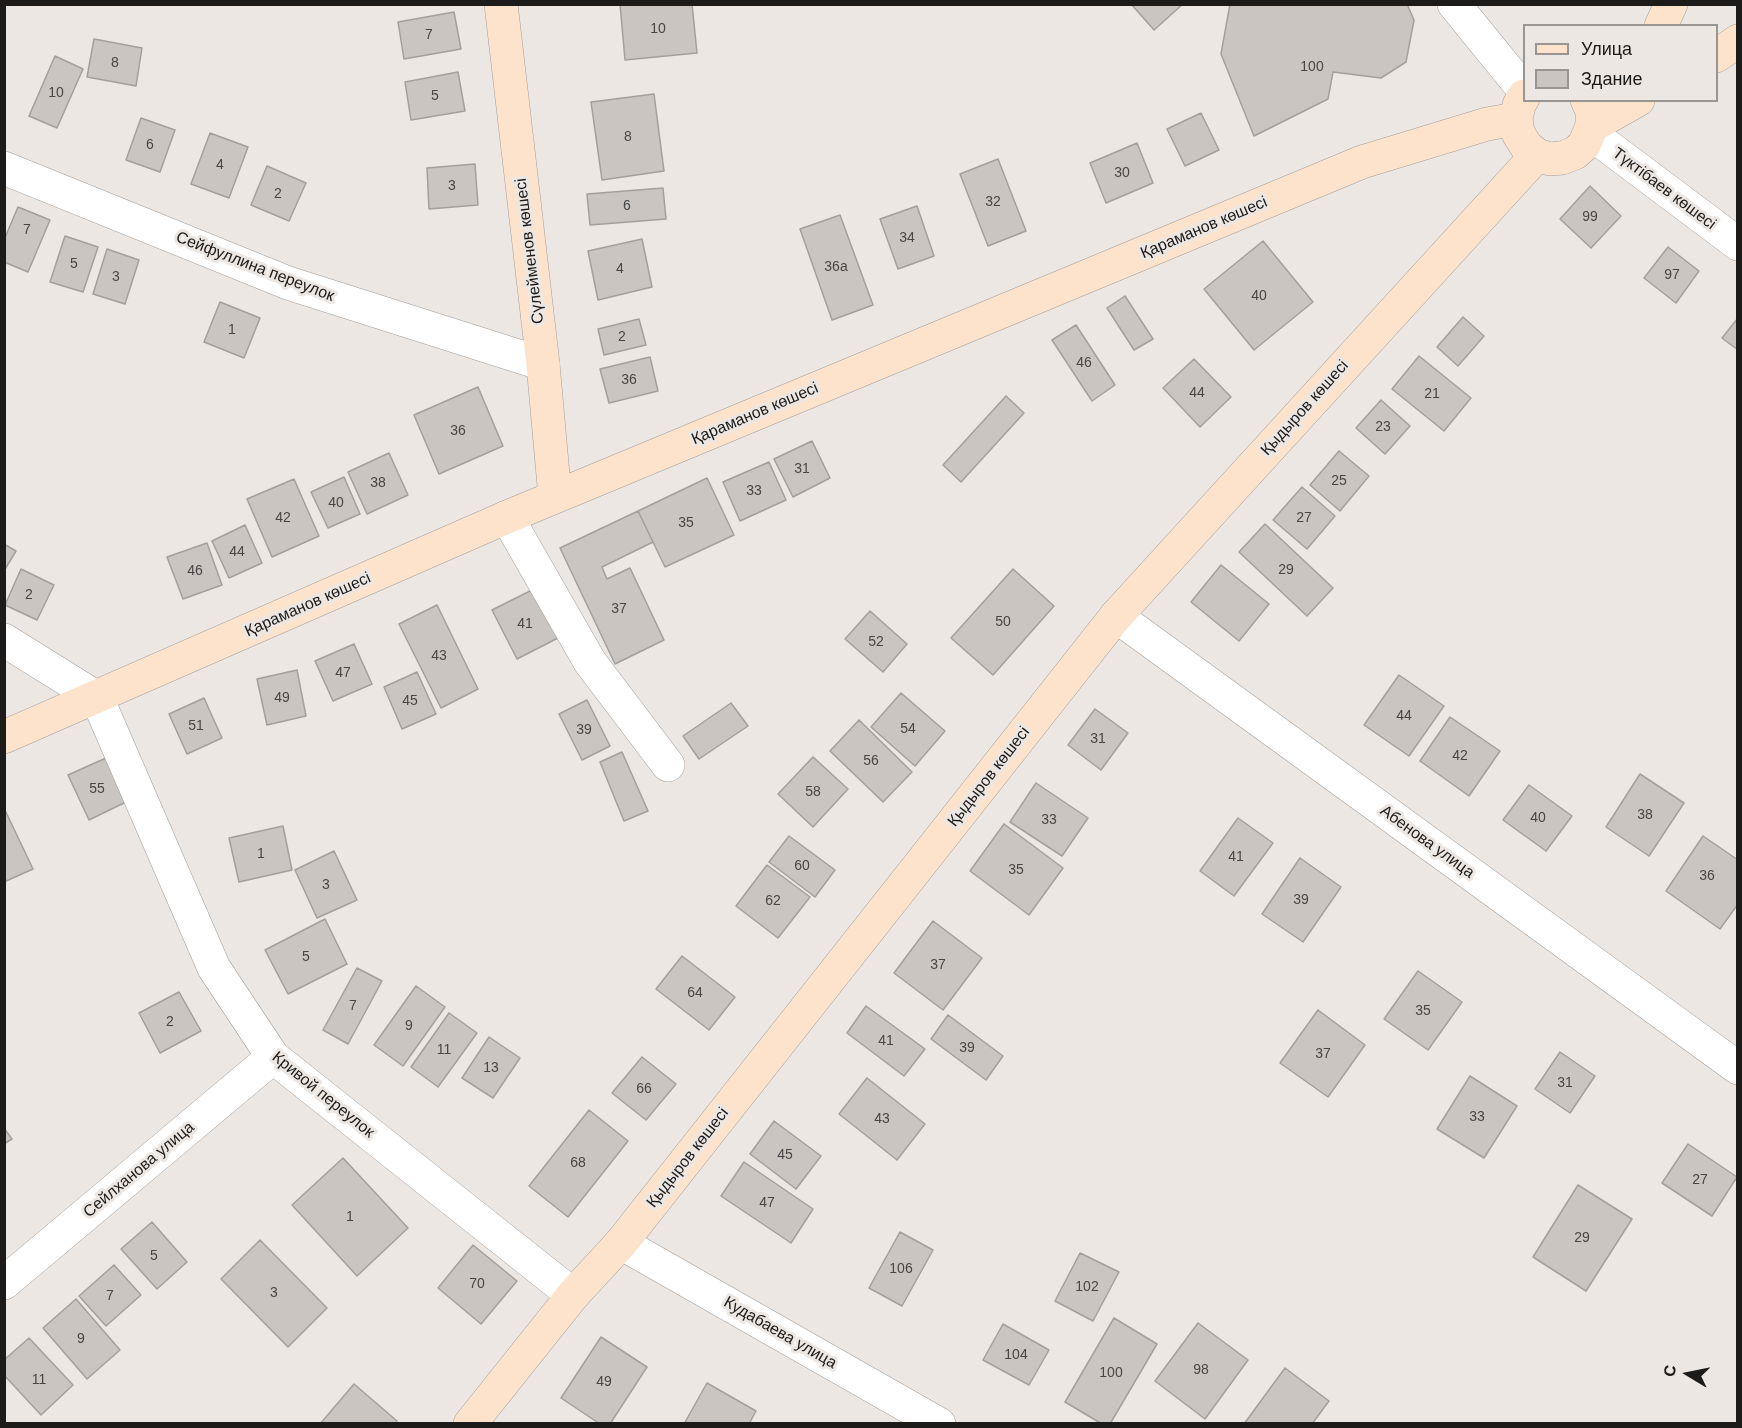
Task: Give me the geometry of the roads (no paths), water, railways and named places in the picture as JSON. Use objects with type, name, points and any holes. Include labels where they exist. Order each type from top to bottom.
[{"type":"street","name":"Сүлейменов көшесі","points":[[501,4],[543,364],[555,497]]},
{"type":"street","points":[[1454,4],[1522,102],[1518,133],[1526,146],[1537,155],[1550,159],[1562,158],[1575,153],[1584,145],[1590,120],[1633,102]]},
{"type":"street","points":[[1662,24],[1672,4]]},
{"type":"street","points":[[1672,4],[1677,24]]},
{"type":"street","points":[[1718,55],[1737,41]]},
{"type":"street","name":"Қараманов көшесі","points":[[4,737],[507,517],[1362,162],[1487,124],[1522,102]]},
{"type":"street","name":"Түктібаев көшесі","points":[[1590,120],[1737,244]]},
{"type":"street","name":"Қыдыров көшесі","points":[[470,1424],[573,1295],[621,1243],[1116,616],[1537,155]]},
{"type":"street","name":"Сейфуллина переулок","points":[[4,168],[288,283],[543,364]]},
{"type":"street","points":[[507,517],[590,662],[668,765]]},
{"type":"street","name":"Абенова улица","points":[[1116,616],[1737,1068]]},
{"type":"street","points":[[4,640],[97,698]]},
{"type":"street","name":"Кривой переулок","points":[[97,698],[214,968],[273,1057],[573,1295]]},
{"type":"street","name":"Сейлханова улица","points":[[4,1283],[273,1057]]},
{"type":"street","name":"Кудабаева улица","points":[[621,1243],[939,1424]]}]
